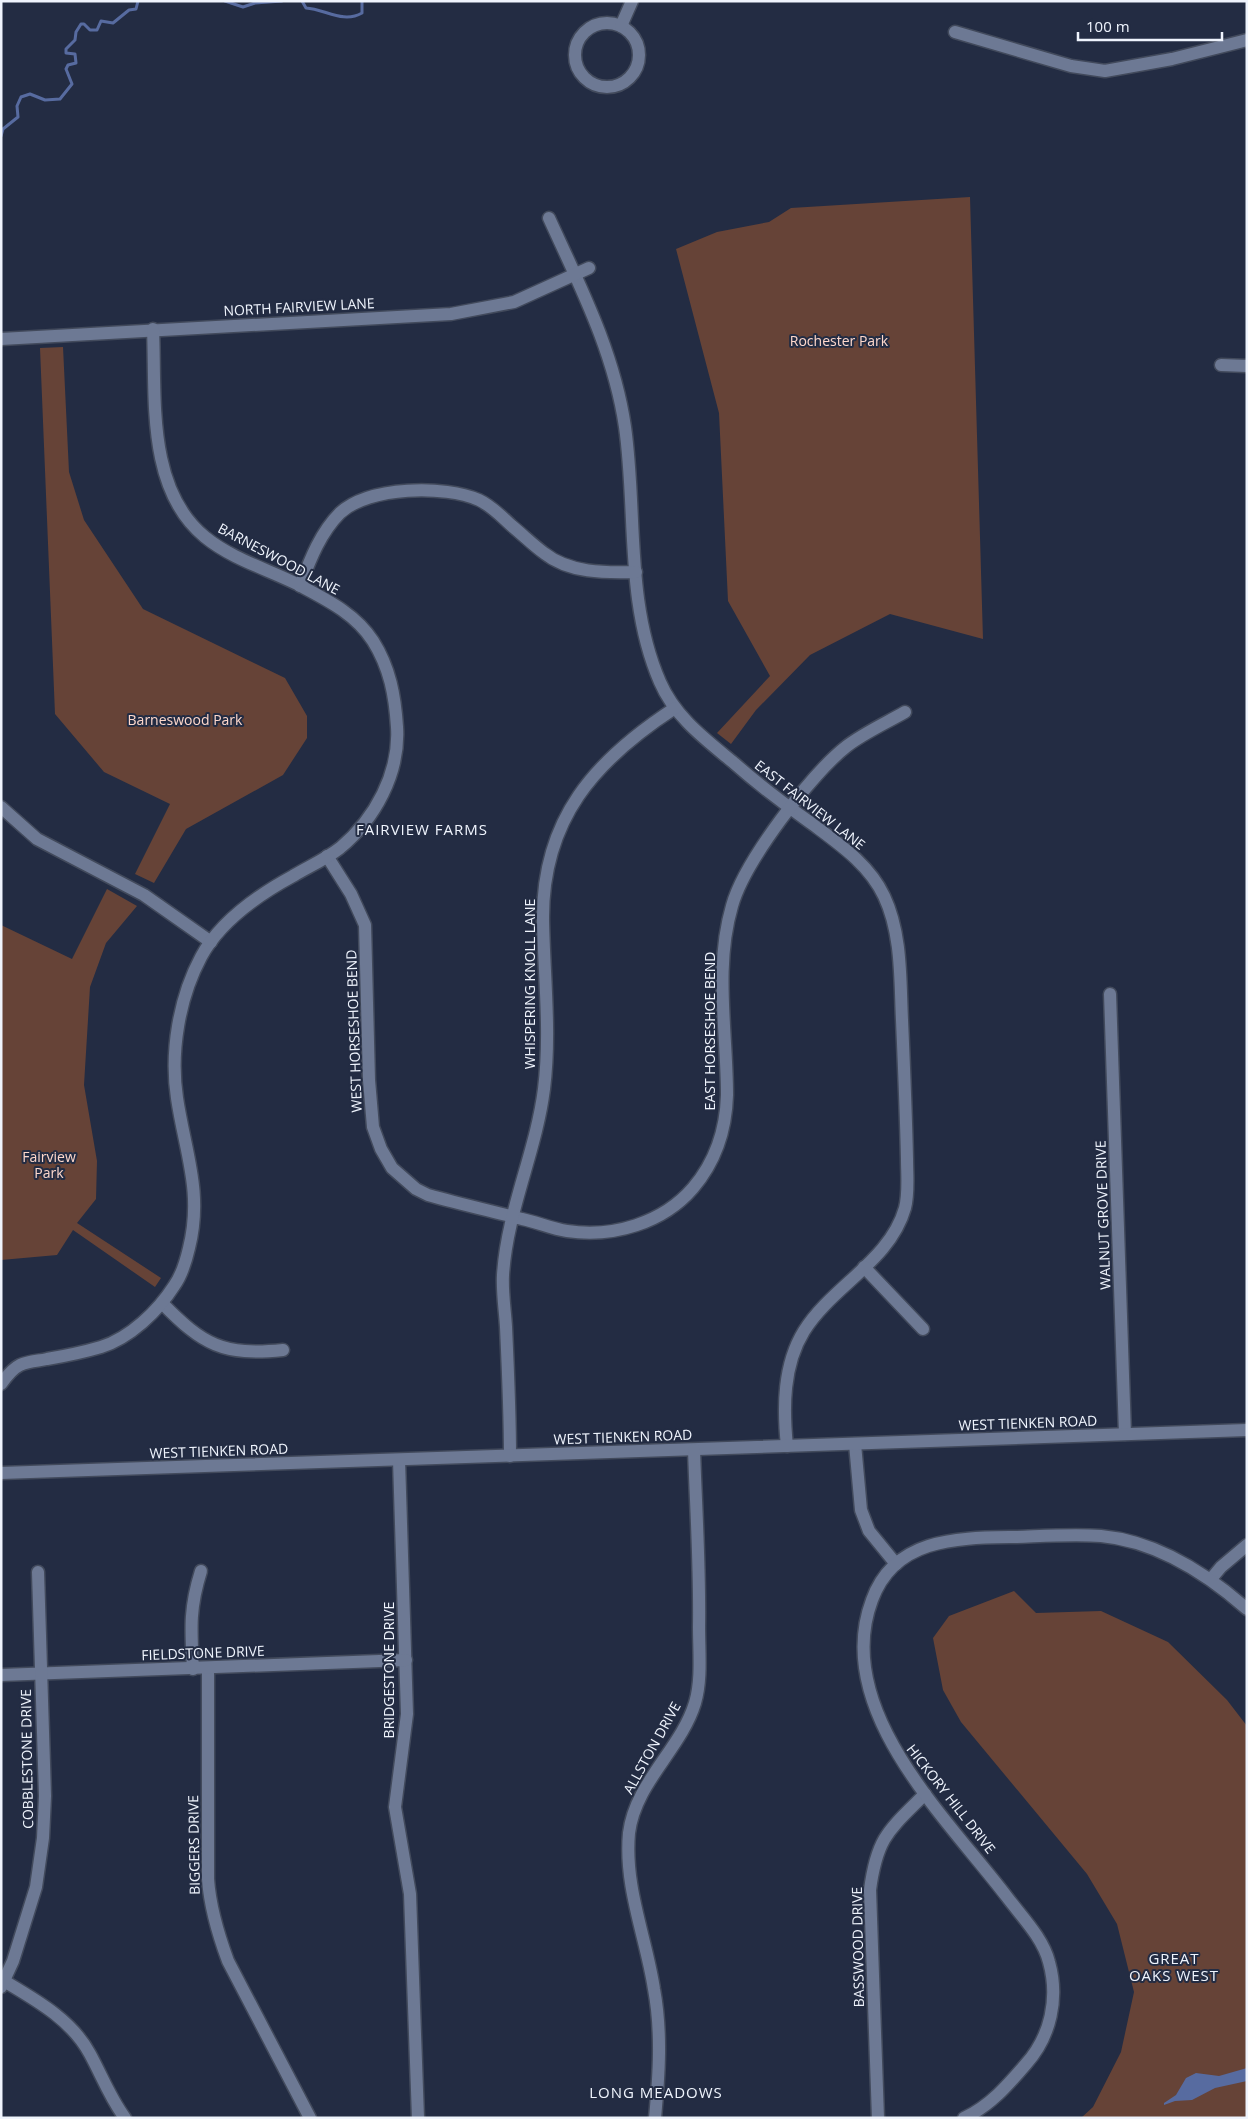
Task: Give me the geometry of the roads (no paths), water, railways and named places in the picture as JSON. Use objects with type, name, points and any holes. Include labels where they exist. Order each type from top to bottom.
[{"type":"street","points":[[621,26],[632,1]]},
{"type":"street","points":[[606,24],[621,26],[630,33],[636,42],[639,52],[636,68],[626,81],[616,86],[605,87],[595,84],[585,78],[580,71],[576,52],[578,42],[592,27],[606,24]]},
{"type":"street","points":[[955,32],[1071,66],[1105,71],[1172,59],[1247,40]]},
{"type":"street","name":"EAST FAIRVIEW LANE","points":[[549,218],[603,341],[619,390],[629,460],[639,610],[648,650],[660,684],[675,708],[695,732],[756,784],[858,861],[876,880],[894,920],[900,962],[907,1186],[905,1207],[898,1226],[887,1244],[821,1308],[803,1333],[790,1365],[786,1387],[785,1422],[787,1446]]},
{"type":"street","name":"NORTH FAIRVIEW LANE","points":[[1,339],[153,329],[452,314],[514,302],[589,268]]},
{"type":"street","name":"BARNESWOOD LANE","points":[[1,1384],[17,1366],[104,1346],[120,1338],[153,1313],[180,1278],[193,1231],[196,1201],[176,1095],[176,1048],[180,1016],[192,976],[202,954],[211,942],[253,899],[338,849],[357,831],[381,797],[395,759],[398,735],[396,705],[386,666],[374,642],[363,628],[330,601],[236,555],[203,535],[177,501],[164,474],[159,441],[153,329]]},
{"type":"street","points":[[1221,365],[1247,366]]},
{"type":"street","points":[[300,586],[314,550],[341,513],[358,502],[381,495],[421,491],[458,492],[481,501],[496,511],[545,554],[564,564],[580,569],[636,572]]},
{"type":"street","name":"WHISPERING KNOLL LANE","points":[[510,1456],[503,1275],[513,1216],[540,1116],[544,1090],[547,1041],[543,918],[545,888],[552,849],[582,789],[599,768],[621,746],[675,708]]},
{"type":"street","name":"EAST HORSESHOE BEND","points":[[513,1216],[566,1231],[608,1232],[644,1223],[684,1199],[708,1171],[718,1151],[727,1098],[722,975],[726,934],[732,906],[742,878],[791,809],[818,775],[848,746],[905,712]]},
{"type":"street","points":[[1,806],[37,839],[144,895],[211,942]]},
{"type":"street","name":"WEST HORSESHOE BEND","points":[[327,856],[351,894],[365,925],[368,1080],[372,1127],[381,1150],[392,1168],[416,1189],[428,1195],[513,1216]]},
{"type":"street","name":"WALNUT GROVE DRIVE","points":[[1110,994],[1125,1434]]},
{"type":"street","points":[[864,1267],[923,1329]]},
{"type":"street","points":[[162,1303],[184,1325],[203,1340],[218,1347],[255,1353],[282,1350]]},
{"type":"street","name":"WEST TIENKEN ROAD","points":[[1,1474],[1247,1430]]},
{"type":"street","points":[[855,1444],[861,1510],[869,1531],[896,1564]]},
{"type":"street","name":"ALLSTON DRIVE","points":[[655,2118],[658,2084],[658,2020],[655,1990],[633,1897],[628,1857],[634,1811],[662,1760],[690,1717],[698,1688],[700,1593],[694,1450]]},
{"type":"street","name":"BRIDGESTONE DRIVE","points":[[398,1460],[407,1714],[395,1808],[410,1894],[418,2118]]},
{"type":"street","name":"HICKORY HILL DRIVE","points":[[964,2118],[988,2103],[1030,2060],[1044,2038],[1052,2014],[1049,1961],[1039,1940],[975,1854],[925,1794],[895,1753],[879,1722],[872,1699],[864,1657],[865,1617],[874,1594],[896,1564],[907,1554],[943,1541],[1015,1537],[1101,1536],[1137,1543],[1160,1552],[1211,1579],[1247,1609]]},
{"type":"street","points":[[1211,1579],[1221,1567],[1247,1546]]},
{"type":"street","points":[[193,1669],[192,1605],[201,1571]]},
{"type":"street","name":"COBBLESTONE DRIVE","points":[[3,1984],[36,1887],[43,1838],[45,1796],[38,1572]]},
{"type":"street","name":"FIELDSTONE DRIVE","points":[[1,1675],[406,1660]]},
{"type":"street","name":"BIGGERS DRIVE","points":[[208,1668],[208,1860],[210,1898],[221,1942],[228,1961],[310,2118]]},
{"type":"street","name":"BASSWOOD DRIVE","points":[[878,2118],[870,1890],[873,1866],[881,1841],[925,1794]]},
{"type":"street","points":[[3,1984],[39,2002],[79,2037],[90,2053],[108,2094],[125,2118]]},
{"type":"water","points":[[1247,2068],[1247,2081],[1215,2088],[1192,2100],[1175,2101],[1164,2105],[1164,2103],[1176,2095],[1186,2078],[1196,2073],[1219,2076]]},
{"type":"waterway","points":[[1,136],[3,129],[18,117],[17,106],[21,97],[30,94],[45,100],[60,99],[72,84],[66,69],[68,65],[76,63],[75,54],[66,53],[66,49],[75,40],[76,32],[81,24],[84,24],[90,30],[97,30],[101,21],[113,23],[129,10],[136,9],[138,1]]},
{"type":"waterway","points":[[225,1],[243,7],[255,3],[282,1]]},
{"type":"waterway","points":[[302,1],[306,8],[341,17],[355,16],[362,13],[362,1]]},
{"type":"district","name":"FAIRVIEW FARMS","points":[[422,830]]},
{"type":"district","name":"GREAT OAKS WEST","points":[[1174,1968]]},
{"type":"district","name":"LONG MEADOWS","points":[[656,2093]]},
{"type":"park label","name":"Rochester Park","points":[[839,341]]},
{"type":"park label","name":"Barneswood Park","points":[[185,720]]},
{"type":"park label","name":"Fairview Park","points":[[49,1166]]}]
